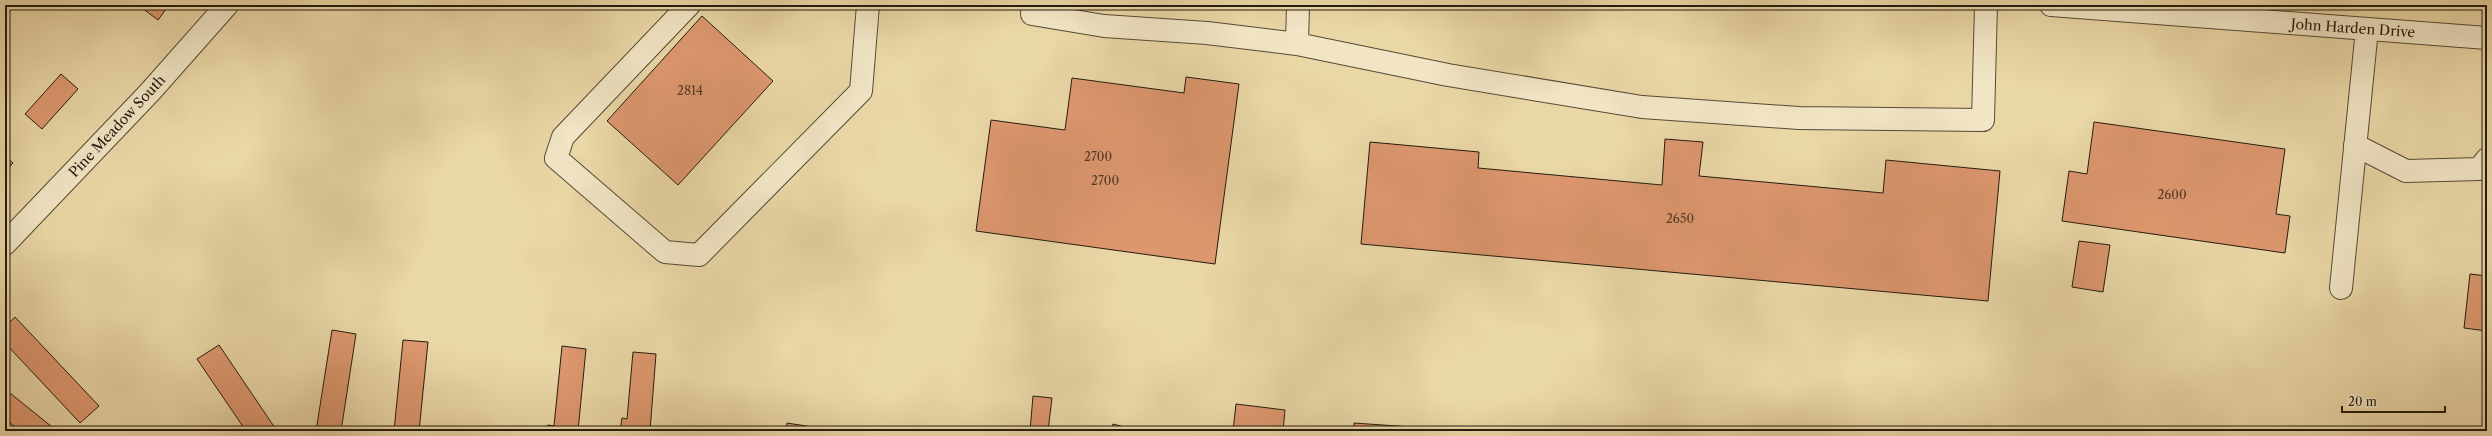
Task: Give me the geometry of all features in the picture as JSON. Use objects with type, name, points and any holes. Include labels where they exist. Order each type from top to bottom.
[{"type":"street","name":"Pine Meadow South","points":[[5,244],[150,92],[227,5]]},
{"type":"street","points":[[689,5],[563,137],[556,158],[665,252],[699,255],[861,91],[868,5]]},
{"type":"street","points":[[1033,5],[1032,14],[1104,26],[1207,33],[1297,44],[1448,75],[1642,107],[1799,118],[1983,120],[1986,5]]},
{"type":"street","points":[[1297,44],[1298,5]]},
{"type":"street","name":"John Harden Drive","points":[[2051,5],[2487,38]]},
{"type":"street","points":[[2341,288],[2366,29]]},
{"type":"street","points":[[2355,145],[2406,170],[2479,169],[2487,159]]},
{"type":"building","points":[[138,5],[169,5],[158,20]]},
{"type":"building","points":[[702,16],[773,81],[678,185],[607,121]]},
{"type":"building","points":[[61,74],[78,89],[42,129],[25,114]]},
{"type":"building","points":[[1186,77],[1239,84],[1215,264],[976,231],[991,120],[1065,130],[1072,78],[1184,93]]},
{"type":"building","points":[[2094,122],[2285,149],[2276,214],[2290,216],[2285,253],[2062,221],[2069,171],[2087,174]]},
{"type":"building","points":[[1665,139],[1703,142],[1699,176],[1883,193],[1886,160],[2000,171],[1988,301],[1361,244],[1370,142],[1479,152],[1478,168],[1662,185]]},
{"type":"building","points":[[5,156],[13,163],[5,172]]},
{"type":"building","points":[[2079,241],[2110,245],[2103,292],[2072,287]]},
{"type":"building","points":[[2470,274],[2487,276],[2487,331],[2464,328]]},
{"type":"building","points":[[15,317],[99,406],[80,423],[5,343],[5,327]]},
{"type":"building","points":[[332,330],[356,334],[341,431],[316,431]]},
{"type":"building","points":[[403,340],[428,342],[419,431],[394,431]]},
{"type":"building","points":[[219,345],[277,431],[246,431],[197,359]]},
{"type":"building","points":[[562,346],[586,349],[578,431],[547,431],[548,425],[554,426]]},
{"type":"building","points":[[633,352],[656,354],[650,431],[620,431],[622,418],[627,419]]},
{"type":"building","points":[[5,389],[57,431],[20,431],[5,419]]},
{"type":"building","points":[[1033,396],[1052,398],[1048,431],[1030,431]]},
{"type":"building","points":[[1236,404],[1285,410],[1283,431],[1233,431]]},
{"type":"building","points":[[787,423],[819,428],[818,431],[786,431]]},
{"type":"building","points":[[1354,423],[1426,428],[1426,431],[1354,431]]},
{"type":"building","points":[[1113,424],[1139,431],[1111,431]]}]
